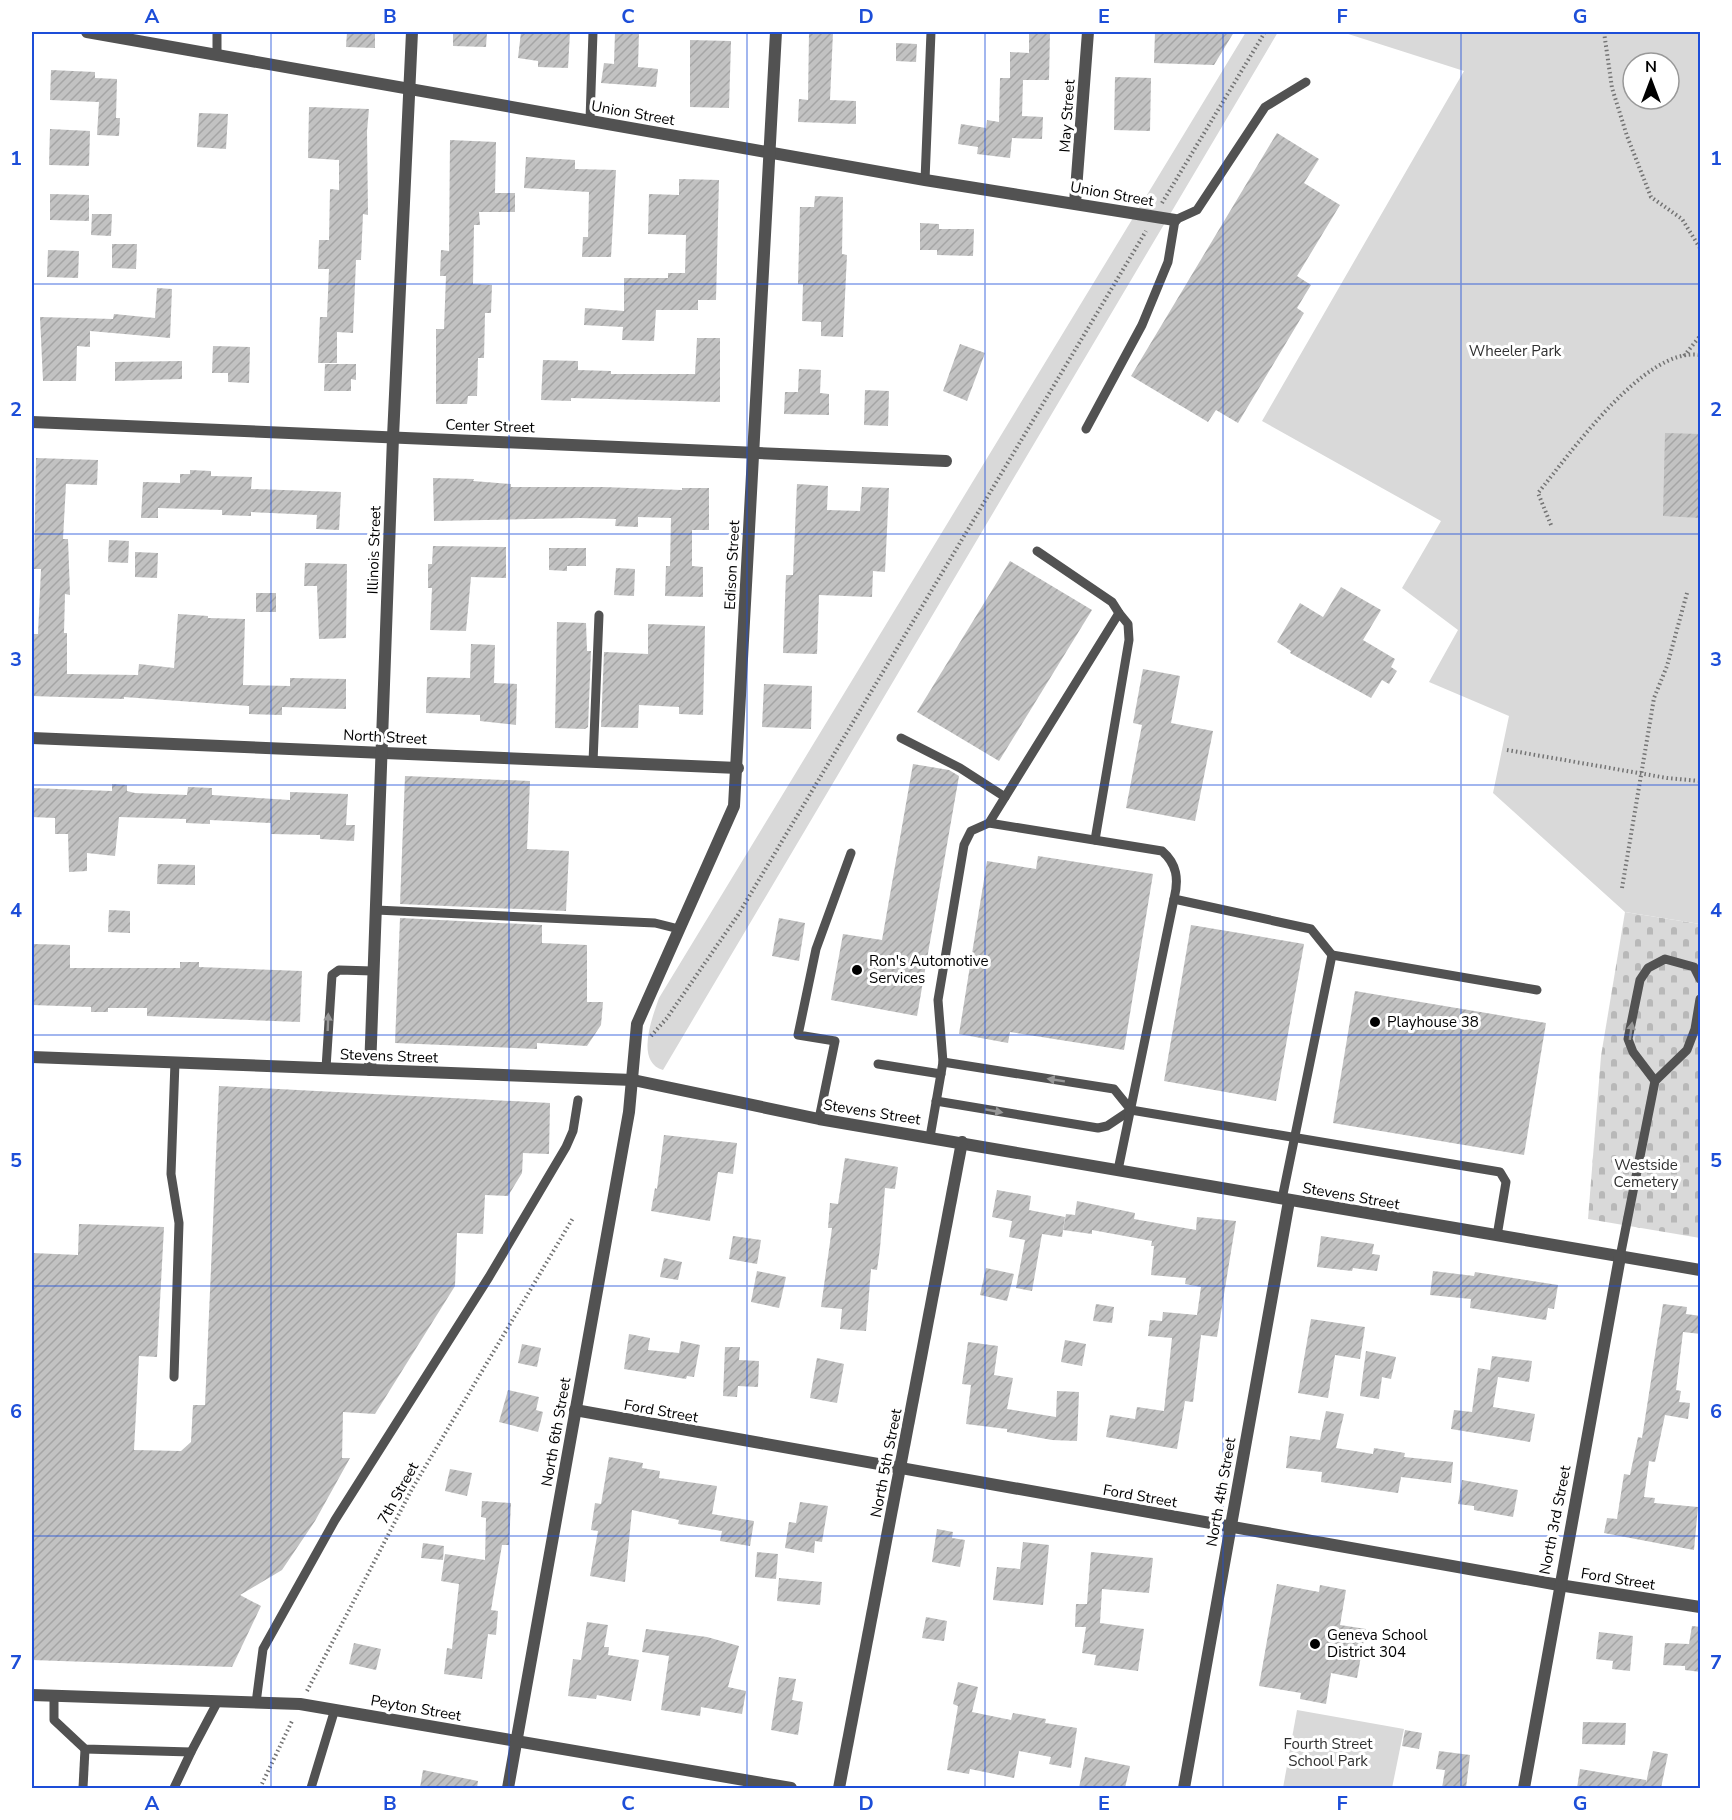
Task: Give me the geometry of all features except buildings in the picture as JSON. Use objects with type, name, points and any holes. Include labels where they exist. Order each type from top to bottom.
[{"type":"street","name":"Union Street","points":[[87,32],[925,180],[1175,220]]},
{"type":"street","name":"Illinois Street","points":[[370,1070],[393,437],[412,32]]},
{"type":"street","name":"Edison Street","points":[[633,1080],[634,1037],[637,1024],[734,806],[738,768],[752,452],[771,152],[776,32]]},
{"type":"street","name":"May Street","points":[[1075,203],[1088,32]]},
{"type":"street","name":"Center Street","points":[[32,422],[946,462]]},
{"type":"street","name":"North Street","points":[[32,738],[738,768]]},
{"type":"street","name":"Stevens Street","points":[[32,1057],[633,1080],[819,1119],[1701,1270]]},
{"type":"street","name":"North 6th Street","points":[[508,1788],[633,1080]]},
{"type":"street","name":"North 5th Street","points":[[840,1788],[962,1142]]},
{"type":"street","name":"North 4th Street","points":[[1184,1788],[1285,1200]]},
{"type":"street","name":"North 3rd Street","points":[[1524,1788],[1558,1585],[1620,1257]]},
{"type":"street","name":"Ford Street","points":[[575,1410],[1558,1585],[1701,1607]]},
{"type":"street","name":"Peyton Street","points":[[32,1695],[300,1704],[791,1788]]},
{"type":"lane","points":[[216,55],[218,32]]},
{"type":"lane","points":[[590,120],[593,32]]},
{"type":"lane","points":[[925,180],[931,32]]},
{"type":"lane","points":[[1086,429],[1142,325],[1168,262],[1175,220],[1197,210],[1265,107],[1306,82]]},
{"type":"lane","points":[[1037,551],[1112,602],[1128,624],[1129,640],[1095,840]]},
{"type":"lane","points":[[989,823],[1119,613]]},
{"type":"lane","points":[[592,762],[599,615]]},
{"type":"lane","points":[[901,738],[960,768],[1005,797]]},
{"type":"lane","points":[[930,1137],[943,1062],[938,1000],[964,845],[971,831],[989,823],[1162,851],[1172,859],[1177,872],[1174,898],[1118,1170]]},
{"type":"lane","points":[[819,1119],[835,1041],[798,1035],[816,949],[851,853]]},
{"type":"lane","points":[[1174,898],[1311,929],[1332,955],[1537,990]]},
{"type":"lane","points":[[376,910],[644,922],[679,929]]},
{"type":"lane","points":[[1285,1200],[1294,1137],[1332,955]]},
{"type":"lane","points":[[1655,1081],[1634,1052],[1628,1039],[1640,980],[1648,968],[1665,959],[1694,967],[1701,979]]},
{"type":"lane","points":[[326,1068],[329,984],[332,975],[339,970],[374,971]]},
{"type":"lane","points":[[1620,1257],[1655,1081],[1687,1050],[1695,1029],[1701,999]]},
{"type":"lane","points":[[174,1377],[179,1223],[171,1174],[175,1062]]},
{"type":"lane","points":[[943,1062],[1114,1089],[1131,1110],[1500,1172],[1506,1182],[1497,1236]]},
{"type":"lane","points":[[878,1064],[941,1074]]},
{"type":"lane","points":[[256,1703],[263,1649],[335,1520],[489,1277],[566,1147],[573,1131],[578,1100]]},
{"type":"lane","points":[[936,1101],[1098,1128],[1107,1126],[1131,1110]]},
{"type":"lane","points":[[54,1696],[54,1720],[85,1749],[191,1752]]},
{"type":"lane","points":[[174,1788],[218,1701]]},
{"type":"lane","points":[[311,1788],[335,1709]]},
{"type":"lane","points":[[83,1788],[85,1749]]},
{"type":"path","points":[[634,1037],[648,1038],[659,1028],[738,915],[1264,32]]},
{"type":"path","points":[[1604,32],[1612,88],[1627,136],[1651,197],[1682,219],[1701,248]]},
{"type":"path","points":[[1684,356],[1701,336]]},
{"type":"path","points":[[1551,525],[1538,493],[1586,434],[1632,384],[1674,357],[1701,355]]},
{"type":"path","points":[[1622,888],[1654,699],[1667,666],[1687,592]]},
{"type":"path","points":[[1508,750],[1701,781]]},
{"type":"path","name":"7th Street","points":[[260,1788],[300,1704],[412,1489],[573,1218]]},
{"type":"green space","points":[[1246,32],[1278,32],[663,1070],[650,1058],[648,1049],[650,1027],[659,998]]},
{"type":"green space","name":"Wheeler Park","points":[[1342,32],[1700,32],[1700,924],[1625,912],[1493,793],[1509,716],[1429,682],[1458,630],[1402,588],[1441,521],[1262,421],[1464,71]]},
{"type":"green space","name":"Westside Cemetery","points":[[1625,912],[1700,924],[1700,1238],[1588,1219],[1601,1056]]},
{"type":"green space","name":"Fourth Street School Park","points":[[1297,1710],[1404,1729],[1392,1788],[1283,1788]]},
{"type":"place","name":"Ron's Automotive Services","points":[[857,970]]},
{"type":"place","name":"Playhouse 38","points":[[1375,1022]]},
{"type":"place","name":"Geneva School District 304","points":[[1315,1644]]}]
